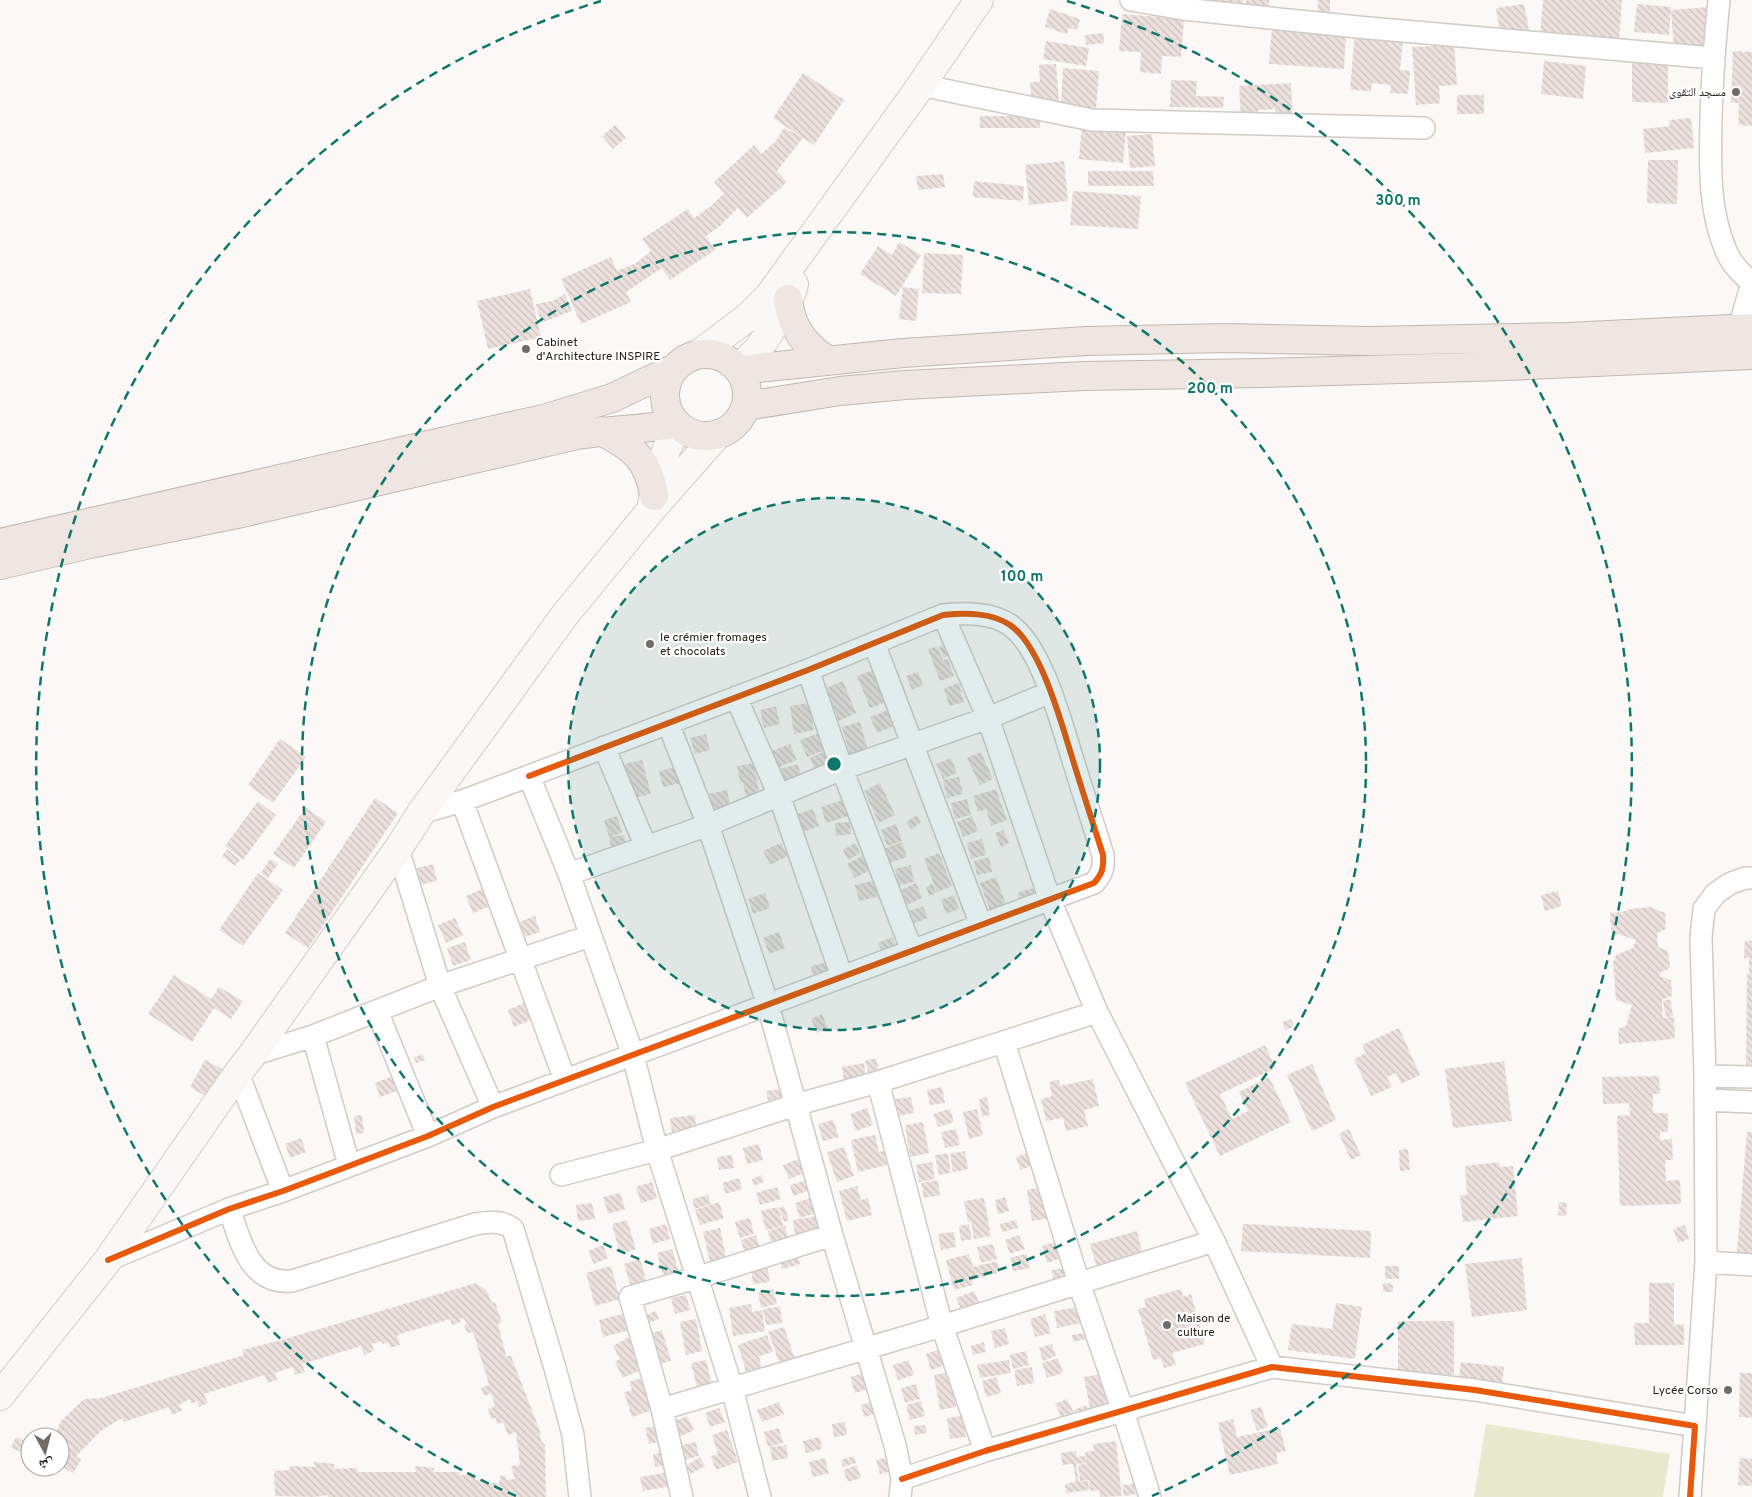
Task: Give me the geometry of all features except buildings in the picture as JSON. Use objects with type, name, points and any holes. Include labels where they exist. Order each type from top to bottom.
[{"type":"highway","points":[[788,298],[797,330],[810,348],[829,361]]},
{"type":"highway","points":[[738,369],[903,353],[1086,340],[1226,338],[1371,341],[1528,338],[1745,328]]},
{"type":"highway","points":[[699,354],[710,354],[730,360],[744,378],[747,388],[746,406],[735,424],[728,430],[708,436],[686,432],[676,424],[668,411],[664,394],[665,385],[673,369],[680,362],[699,354]]},
{"type":"highway","points":[[746,406],[840,391],[905,385],[1084,376],[1507,366],[1752,355]]},
{"type":"highway","points":[[0,543],[547,418],[612,398],[673,369]]},
{"type":"highway","points":[[0,565],[577,435],[676,424]]},
{"type":"highway","points":[[601,431],[621,441],[641,459],[648,470],[652,483],[652,503]]},
{"type":"main road","points":[[699,354],[748,317],[770,296],[979,0]]},
{"type":"main road","points":[[738,369],[759,349],[792,292],[794,282],[790,268]]},
{"type":"main road","points":[[652,503],[666,450],[676,424]]},
{"type":"main road","points":[[0,1396],[108,1260],[398,849],[421,813],[564,616],[652,503],[718,434]]},
{"type":"street","points":[[1131,0],[1184,8],[1368,28],[1713,58]]},
{"type":"street","points":[[1719,0],[1713,58],[1710,172],[1716,220],[1730,258],[1739,272],[1752,283],[1745,328]]},
{"type":"street","points":[[920,85],[1092,120],[1424,128]]},
{"type":"street","points":[[108,1260],[229,1209],[283,1191],[428,1136],[493,1107],[1094,883],[1100,876],[1104,866],[1103,855],[1051,692],[1032,651],[1023,637],[1009,624],[985,615],[943,615],[808,670],[604,748],[462,801],[421,813]]},
{"type":"street","points":[[943,615],[988,718],[1050,900],[1097,1012],[1214,1241],[1272,1366]]},
{"type":"street","points":[[874,643],[981,925]]},
{"type":"street","points":[[808,670],[842,769],[912,952]]},
{"type":"street","points":[[569,874],[708,825],[842,769],[988,718],[1051,692]]},
{"type":"street","points":[[736,697],[778,795],[842,977]]},
{"type":"street","points":[[668,723],[708,825],[768,1004],[832,1235],[895,1445],[901,1488],[984,1451],[1272,1366],[1475,1390],[1695,1426]]},
{"type":"street","points":[[604,748],[646,847]]},
{"type":"street","points":[[529,776],[569,874],[633,1055],[658,1150],[696,1278],[732,1388],[760,1497]]},
{"type":"street","points":[[462,801],[565,1080]]},
{"type":"street","points":[[398,849],[440,986],[493,1107]]},
{"type":"street","points":[[1690,1497],[1706,1262],[1705,1076],[1701,937],[1704,909],[1715,894],[1730,884],[1745,878],[1752,878]]},
{"type":"street","points":[[283,1191],[245,1064],[440,986],[590,936]]},
{"type":"street","points":[[377,1011],[428,1136]]},
{"type":"street","points":[[561,1175],[658,1150],[795,1105],[878,1082],[1097,1012]]},
{"type":"street","points":[[313,1036],[349,1165]]},
{"type":"street","points":[[1004,1042],[1079,1284],[1123,1411],[1150,1497]]},
{"type":"street","points":[[1705,1076],[1752,1077]]},
{"type":"street","points":[[878,1082],[942,1326],[984,1451]]},
{"type":"street","points":[[1705,1100],[1752,1102]]},
{"type":"street","points":[[229,1209],[245,1253],[255,1268],[270,1279],[283,1282],[292,1281],[476,1224],[492,1222],[506,1224],[514,1229],[553,1358],[573,1435],[580,1497]]},
{"type":"street","points":[[682,1497],[662,1409],[630,1297],[832,1235]]},
{"type":"street","points":[[662,1409],[942,1326],[1214,1241]]},
{"type":"street","points":[[1706,1262],[1752,1265]]},
{"type":"green space","points":[[1486,1424],[1670,1454],[1663,1497],[1474,1497]]},
{"type":"cycle path","points":[[108,1260],[229,1209],[283,1191],[428,1136],[493,1107],[1094,883],[1101,874],[1103,867],[1103,855],[1056,705],[1040,667],[1021,635],[1003,621],[986,616],[969,614],[943,615],[808,670],[529,776]]},
{"type":"cycle path","points":[[902,1479],[985,1451],[1272,1367],[1475,1390],[1695,1426],[1690,1497]]},
{"type":"place","name":"مسجد التقوى","points":[[1736,92]]},
{"type":"place","name":"Cabinet d'Architecture INSPIRE","points":[[526,349]]},
{"type":"place","name":"le crémier fromages et chocolats","points":[[650,644]]},
{"type":"place","name":"Maison de culture","points":[[1167,1325]]},
{"type":"place","name":"Lycée Corso","points":[[1728,1390]]}]
